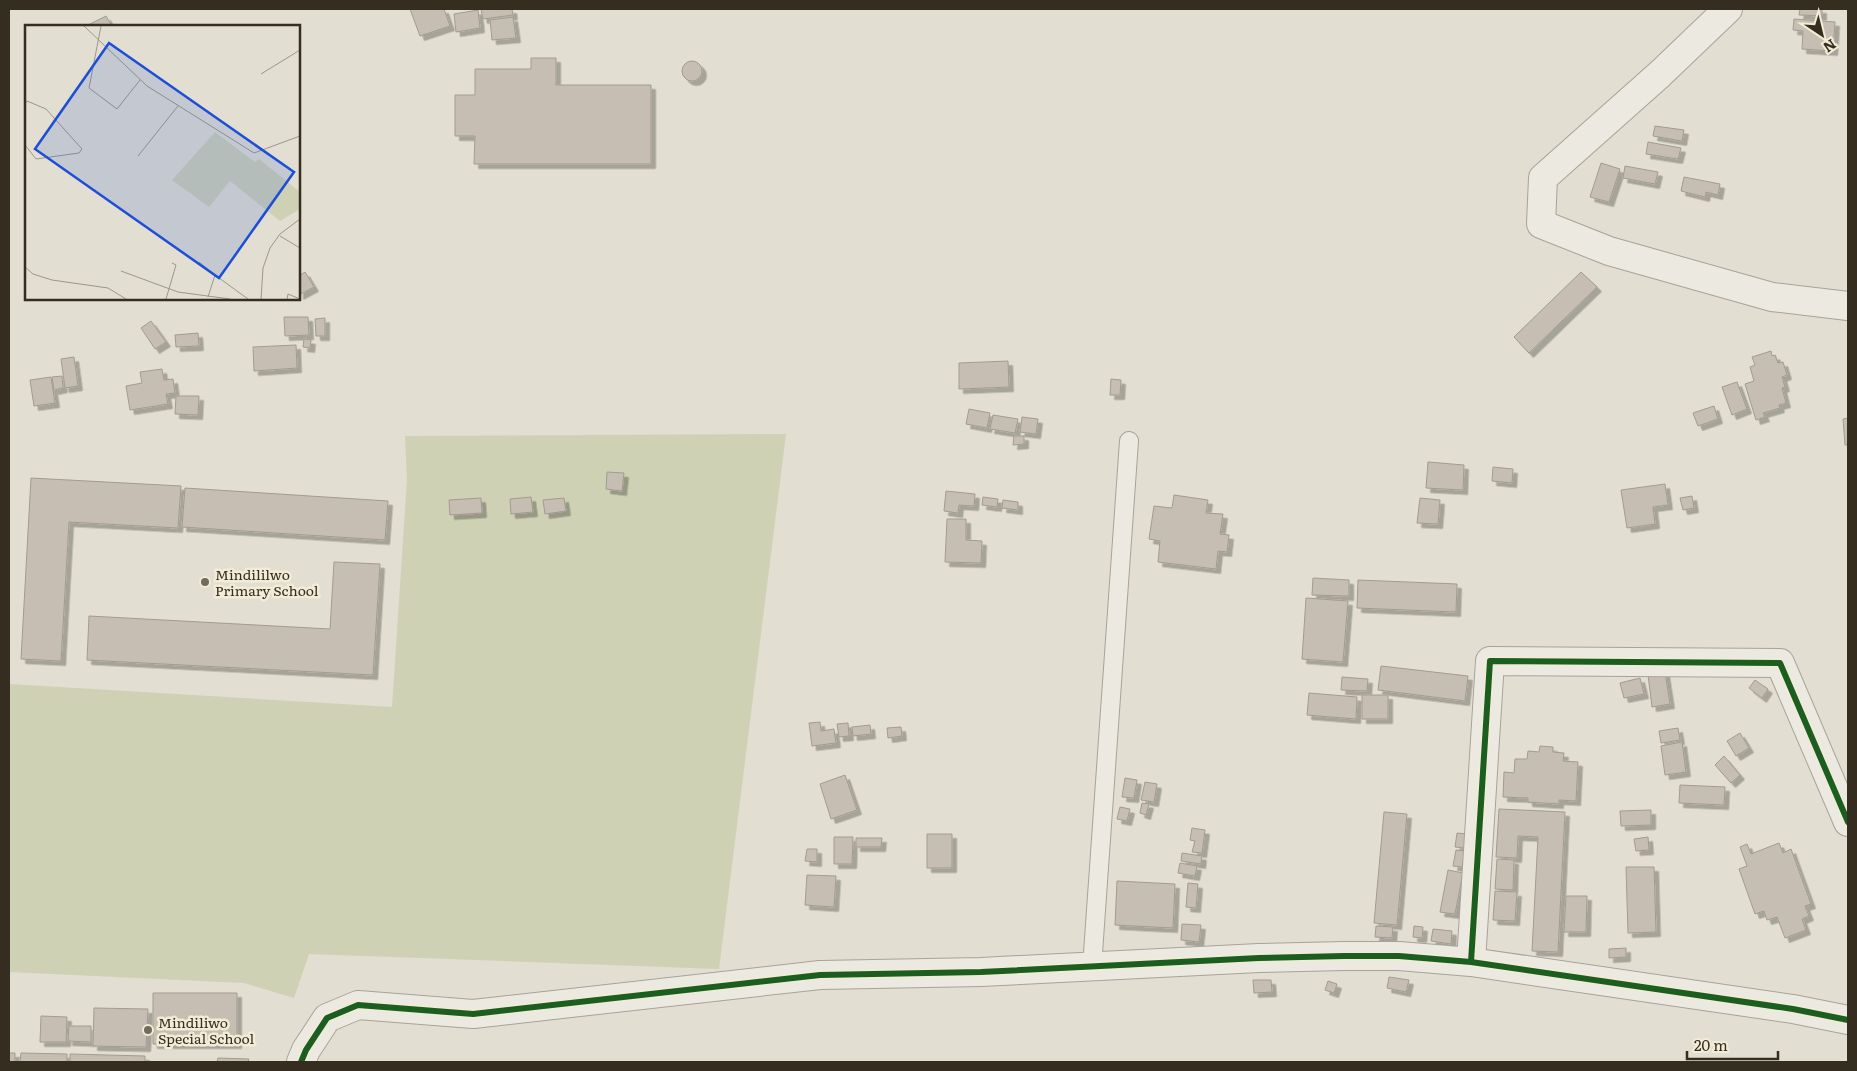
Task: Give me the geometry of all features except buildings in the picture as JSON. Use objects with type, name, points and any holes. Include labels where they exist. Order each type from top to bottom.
[{"type":"street","points":[[1728,9],[1660,74],[1543,178],[1541,224],[1609,251],[1772,297],[1848,306]]},
{"type":"street","points":[[1471,962],[1490,661],[1780,663],[1848,822]]},
{"type":"street","points":[[301,1062],[306,1050],[327,1018],[358,1005],[473,1014],[820,975],[980,972],[1259,958],[1399,956],[1471,962],[1783,1008],[1848,1020]]},
{"type":"lane","points":[[1092,967],[1128,441]]},
{"type":"green space","points":[[786,434],[719,969],[309,954],[294,998],[244,983],[9,972],[9,684],[392,707],[407,479],[405,436]]},
{"type":"cycle path","points":[[1471,962],[1490,661],[1780,663],[1848,822]]},
{"type":"cycle path","points":[[301,1062],[306,1050],[327,1018],[358,1005],[473,1014],[820,975],[981,972],[1259,958],[1399,956],[1471,962],[1793,1009],[1848,1020]]},
{"type":"place","name":"Mindililwo Primary School","points":[[205,582]]},
{"type":"place","name":"Mindiliwo Special School","points":[[148,1030]]}]
